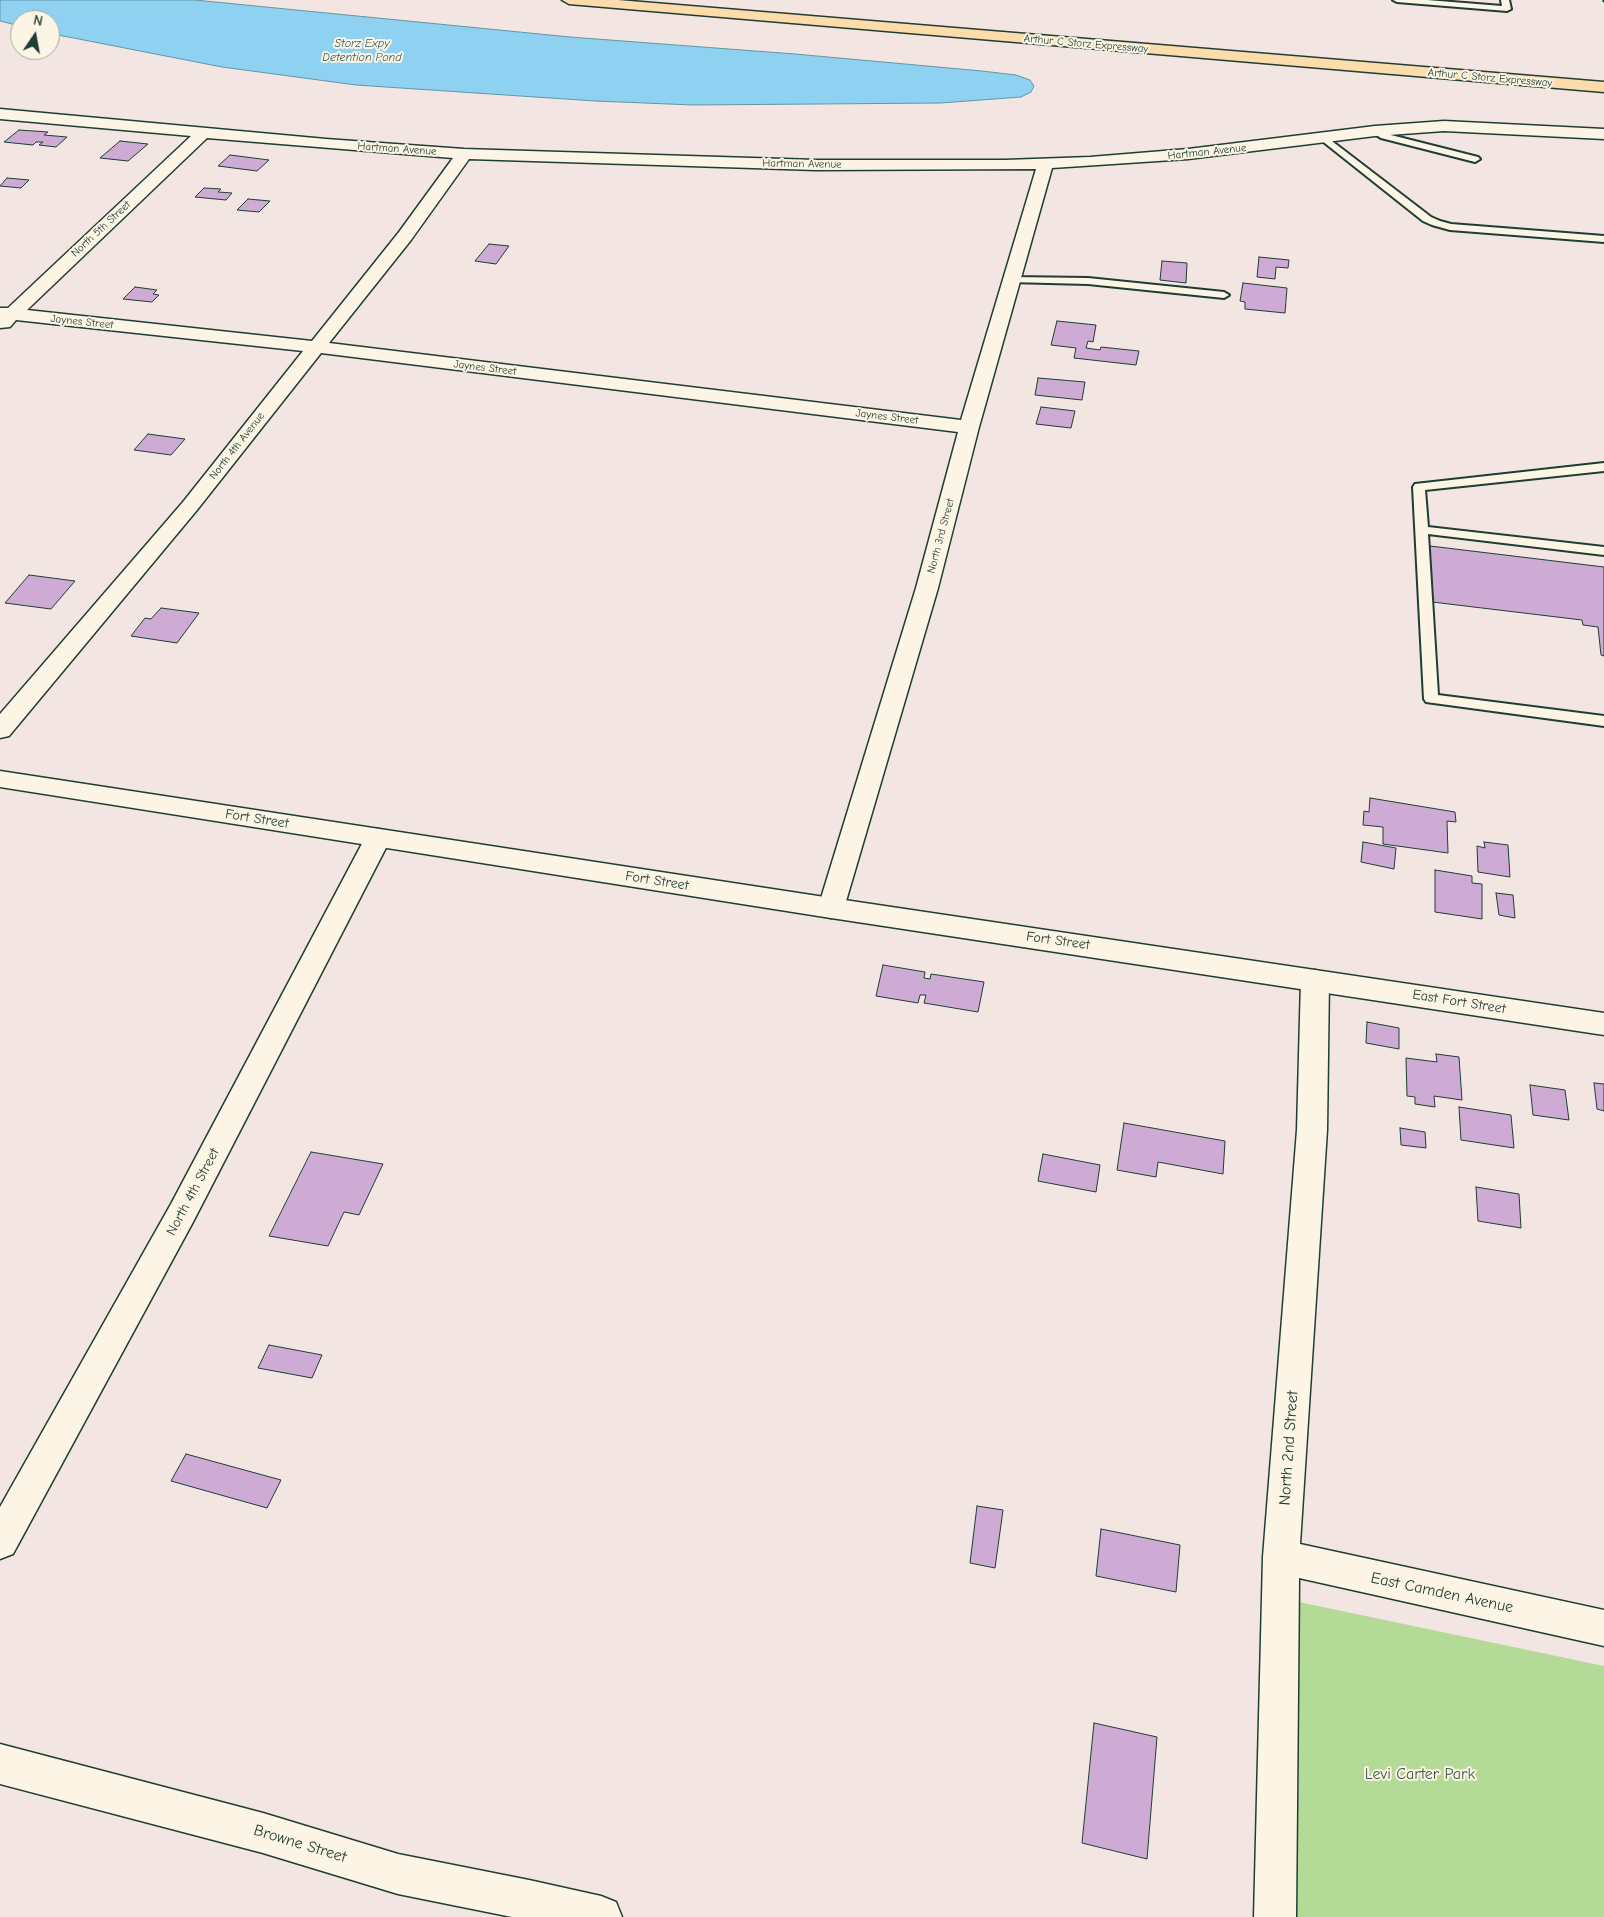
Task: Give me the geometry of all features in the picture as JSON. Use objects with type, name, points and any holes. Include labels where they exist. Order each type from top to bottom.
[{"type":"highway","name":"Arthur C Storz Expressway","points":[[569,0],[1604,88]]},
{"type":"highway","name":"Arthur C Storz Expressway","points":[[707,0],[1604,75]]},
{"type":"street","name":"Hartman Avenue","points":[[1,115],[464,154],[816,165],[1045,164],[1188,154],[1375,131],[1453,126],[1604,134]]},
{"type":"street","name":"North 5th Street","points":[[4,318],[203,133]]},
{"type":"street","name":"North 4th Avenue","points":[[0,730],[190,506],[405,236],[464,154]]},
{"type":"street","name":"North 3rd Street","points":[[831,908],[927,588],[969,427],[1045,164]]},
{"type":"street","name":"Jaynes Street","points":[[4,318],[315,347],[969,427]]},
{"type":"street","name":"Fort Street","points":[[0,779],[831,908],[1314,980]]},
{"type":"street","name":"North 4th Street","points":[[0,1542],[182,1213],[378,838]]},
{"type":"street","name":"East Fort Street","points":[[1314,980],[1604,1024]]},
{"type":"street","name":"North 2nd Street","points":[[1275,1917],[1281,1557],[1312,1130],[1314,980]]},
{"type":"street","name":"East Camden Avenue","points":[[1281,1557],[1604,1628]]},
{"type":"street","name":"Browne Street","points":[[0,1764],[263,1832],[398,1874],[529,1900],[601,1917]]},
{"type":"lane","points":[[1397,0],[1507,9],[1505,0]]},
{"type":"lane","points":[[1375,131],[1384,136],[1475,159]]},
{"type":"lane","points":[[1324,138],[1427,219],[1436,223],[1450,227],[1604,239]]},
{"type":"lane","points":[[1013,280],[1088,281],[1224,296]]},
{"type":"lane","points":[[1604,467],[1419,486],[1423,530],[1431,699],[1604,721]]},
{"type":"lane","points":[[1423,530],[1604,551]]},
{"type":"green space","name":"Levi Carter Park","points":[[1280,1598],[1604,1666],[1604,1917],[1266,1917]]},
{"type":"water","name":"Storz Expy Detention Pond","points":[[0,0],[195,0],[570,37],[795,54],[982,71],[1016,75],[1030,80],[1034,86],[1031,92],[1021,97],[941,103],[693,105],[595,101],[356,85],[222,67],[60,35],[60,10],[10,10],[10,24],[0,21]]},
{"type":"building","points":[[19,130],[48,132],[44,135],[67,137],[56,147],[39,145],[43,142],[36,142],[33,145],[4,142]]},
{"type":"building","points":[[120,141],[148,144],[128,161],[100,158]]},
{"type":"building","points":[[230,155],[269,160],[257,171],[218,166]]},
{"type":"building","points":[[7,178],[29,180],[21,188],[0,186]]},
{"type":"building","points":[[204,188],[221,189],[218,192],[232,193],[226,200],[195,197]]},
{"type":"building","points":[[248,199],[270,201],[259,212],[237,210]]},
{"type":"building","points":[[489,244],[509,246],[496,264],[475,261]]},
{"type":"building","points":[[1259,257],[1289,260],[1288,268],[1276,267],[1275,279],[1257,277]]},
{"type":"building","points":[[1162,261],[1187,263],[1186,283],[1160,280]]},
{"type":"building","points":[[1243,283],[1287,288],[1285,313],[1245,309],[1245,302],[1240,301]]},
{"type":"building","points":[[135,287],[157,290],[153,294],[159,295],[152,302],[123,299]]},
{"type":"building","points":[[1057,321],[1096,325],[1093,342],[1088,341],[1086,348],[1100,350],[1101,347],[1139,351],[1136,365],[1074,358],[1076,348],[1051,345]]},
{"type":"building","points":[[1038,378],[1085,382],[1082,400],[1035,395]]},
{"type":"building","points":[[1041,407],[1075,411],[1071,428],[1036,424]]},
{"type":"building","points":[[148,434],[185,439],[171,455],[134,450]]},
{"type":"building","points":[[1430,546],[1604,567],[1604,656],[1601,655],[1598,627],[1583,625],[1582,620],[1432,602]]},
{"type":"building","points":[[29,575],[75,581],[51,609],[5,603]]},
{"type":"building","points":[[161,608],[199,613],[177,643],[131,636],[145,618],[151,619]]},
{"type":"building","points":[[1370,798],[1455,812],[1456,822],[1447,821],[1448,853],[1383,844],[1383,827],[1363,825],[1364,811],[1369,812]]},
{"type":"building","points":[[1363,842],[1396,848],[1394,869],[1361,862]]},
{"type":"building","points":[[1484,842],[1508,845],[1510,877],[1478,872],[1477,846],[1485,848]]},
{"type":"building","points":[[1435,870],[1472,876],[1472,883],[1482,884],[1482,919],[1435,912]]},
{"type":"building","points":[[1496,893],[1513,895],[1515,918],[1499,915]]},
{"type":"building","points":[[883,965],[925,972],[924,978],[930,979],[931,974],[984,982],[978,1012],[924,1003],[926,995],[920,995],[918,1003],[876,996]]},
{"type":"building","points":[[1367,1022],[1399,1028],[1399,1049],[1366,1043]]},
{"type":"building","points":[[1436,1054],[1459,1057],[1462,1100],[1434,1096],[1435,1107],[1415,1104],[1415,1097],[1407,1096],[1406,1058],[1437,1062]]},
{"type":"building","points":[[1594,1083],[1604,1084],[1604,1111],[1597,1109]]},
{"type":"building","points":[[1530,1085],[1565,1090],[1569,1120],[1533,1115]]},
{"type":"building","points":[[1459,1107],[1511,1115],[1514,1148],[1461,1140]]},
{"type":"building","points":[[1124,1123],[1225,1141],[1223,1174],[1158,1162],[1156,1177],[1117,1170]]},
{"type":"building","points":[[1400,1128],[1425,1132],[1426,1148],[1401,1145]]},
{"type":"building","points":[[311,1152],[383,1164],[359,1215],[344,1212],[328,1246],[269,1236]]},
{"type":"building","points":[[1043,1154],[1100,1165],[1096,1192],[1038,1181]]},
{"type":"building","points":[[1476,1187],[1519,1194],[1521,1228],[1478,1221]]},
{"type":"building","points":[[269,1345],[322,1355],[312,1378],[258,1368]]},
{"type":"building","points":[[186,1454],[281,1480],[267,1508],[171,1481]]},
{"type":"building","points":[[977,1506],[1003,1510],[995,1568],[970,1563]]},
{"type":"building","points":[[1101,1529],[1180,1545],[1176,1592],[1096,1576]]},
{"type":"building","points":[[1094,1723],[1157,1737],[1147,1859],[1082,1843]]}]
